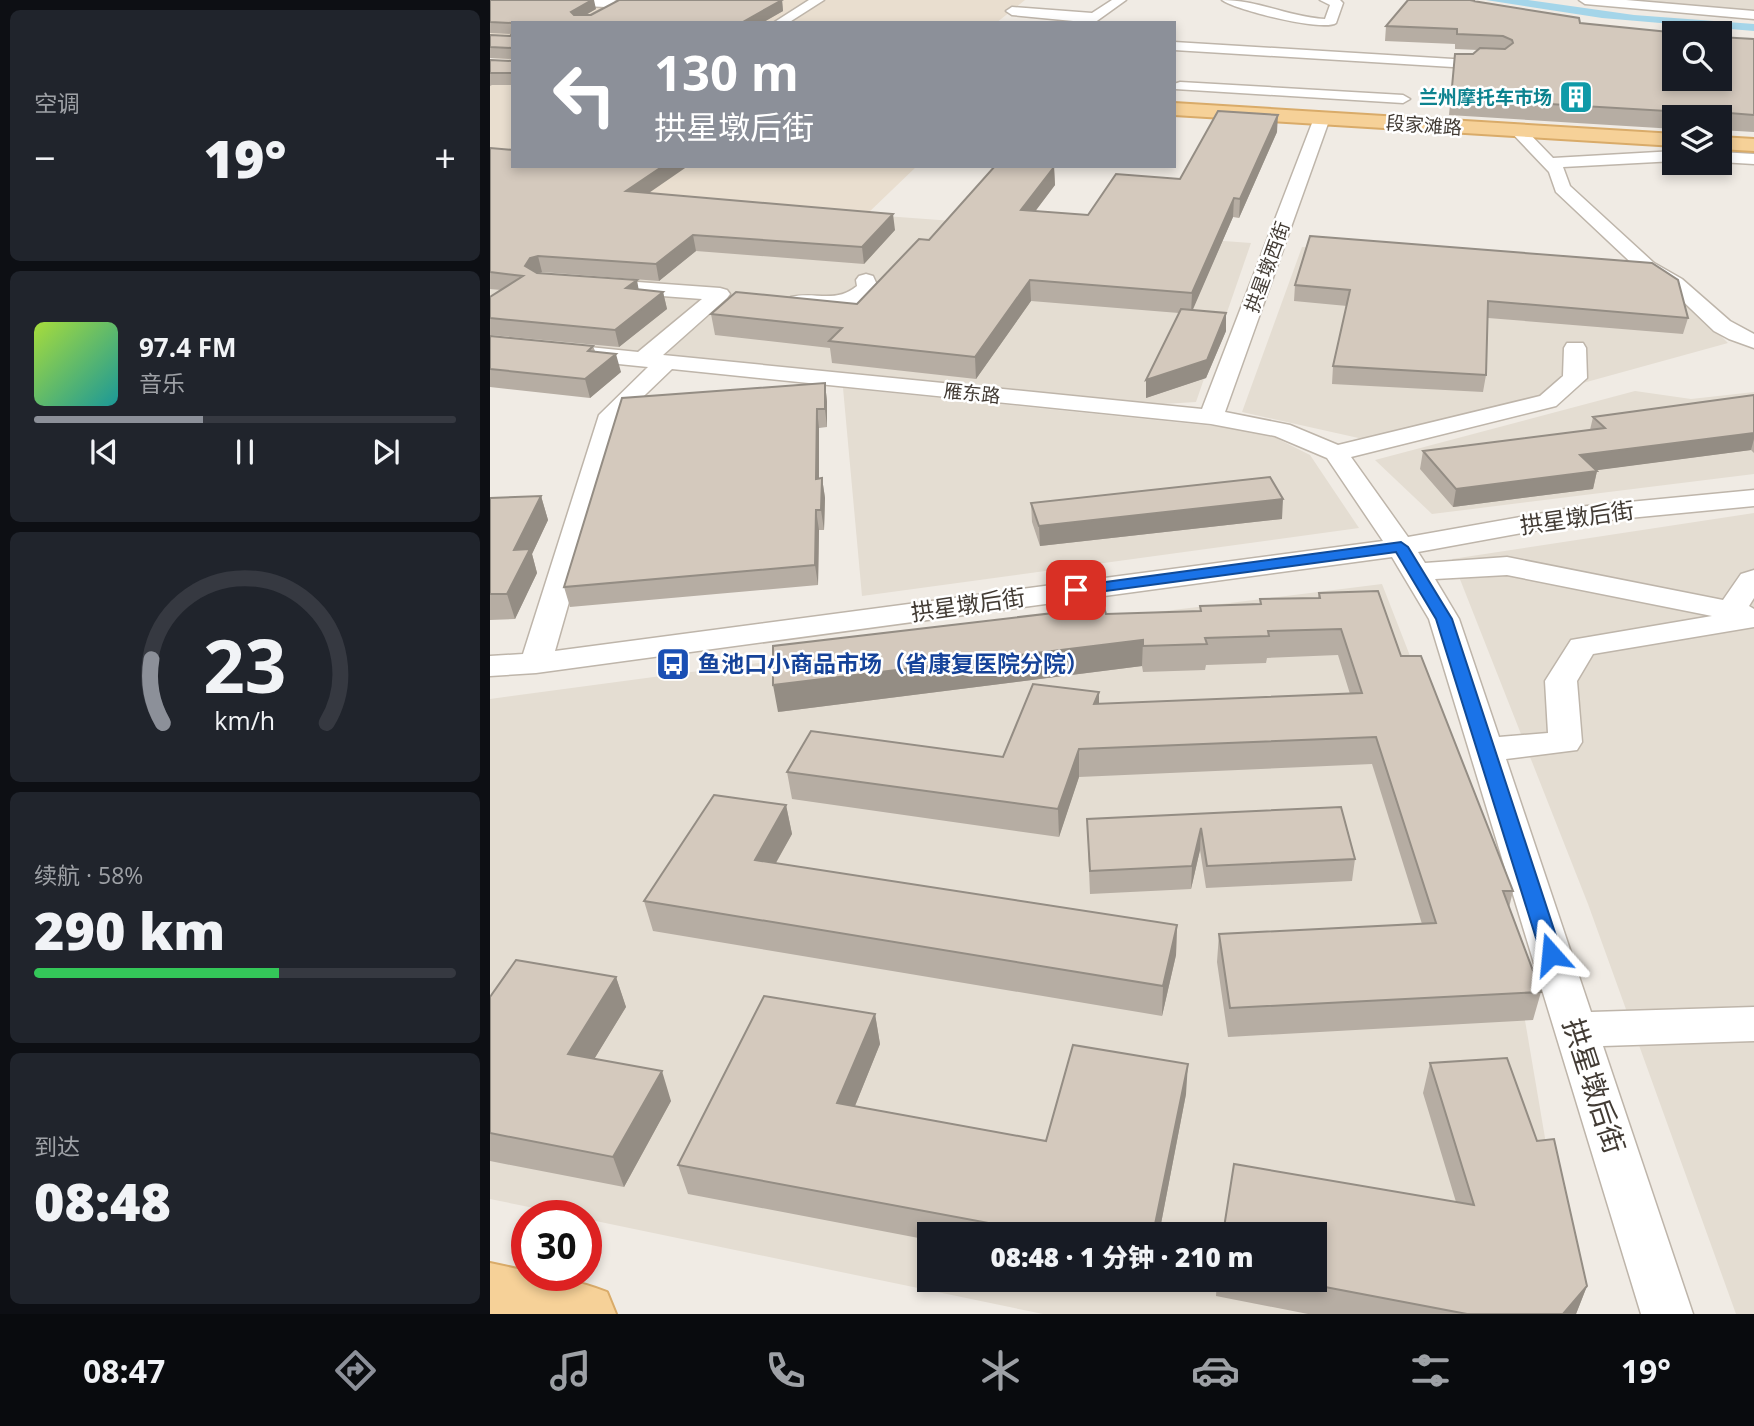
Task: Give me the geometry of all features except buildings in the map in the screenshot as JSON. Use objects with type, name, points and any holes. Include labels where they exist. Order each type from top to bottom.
[{"type":"main road","name":"段家滩路","points":[[1176,109],[1662,139]]},
{"type":"main road","points":[[1732,144],[1754,145]]},
{"type":"main road","points":[[490,1293],[585,1314]]},
{"type":"street","points":[[538,0],[622,5],[586,21]]},
{"type":"street","points":[[782,21],[818,0]]},
{"type":"street","points":[[1012,11],[1089,20],[1120,0]]},
{"type":"street","points":[[1228,0],[1312,22],[1330,23],[1337,3],[1326,0]]},
{"type":"street","points":[[1585,0],[1754,15]]},
{"type":"street","points":[[1176,46],[1323,67],[1401,94]]},
{"type":"street","points":[[1305,47],[1323,67]]},
{"type":"street","points":[[1176,55],[1323,67],[1395,67]]},
{"type":"street","points":[[1202,78],[1323,67],[1488,57]]},
{"type":"street","points":[[1180,86],[1323,67],[1469,64]]},
{"type":"street","name":"拱星墩西街","points":[[1211,417],[1313,118],[1323,67]]},
{"type":"street","points":[[1517,130],[1557,171],[1562,187],[1647,267],[1664,273],[1722,328],[1754,341]]},
{"type":"street","points":[[1549,163],[1662,157]]},
{"type":"street","points":[[1732,158],[1754,159]]},
{"type":"street","points":[[783,300],[834,304],[848,302],[868,287],[866,280]]},
{"type":"street","points":[[569,283],[745,296]]},
{"type":"street","points":[[536,663],[611,415],[654,361],[720,295]]},
{"type":"street","name":"雁东路","points":[[490,344],[1211,417],[1281,430],[1336,453]]},
{"type":"street","points":[[1575,348],[1575,378],[1548,401],[1336,453],[1408,559],[1507,566],[1746,615]]},
{"type":"street","name":"拱星墩后街","points":[[490,666],[536,663],[1408,559],[1577,515],[1754,498]]},
{"type":"street","name":"拱星墩后街","points":[[1408,559],[1444,619],[1667,1314]]},
{"type":"street","points":[[1746,615],[1751,580],[1754,579]]},
{"type":"street","points":[[1486,750],[1565,742],[1561,681],[1582,648],[1746,615]]},
{"type":"street","points":[[1576,1031],[1754,1024]]},
{"type":"shaded area","points":[[490,0],[1025,0],[999,21],[511,21],[511,60],[490,58]]},
{"type":"shaded area","points":[[1616,0],[1754,0],[1754,10],[1649,4]]},
{"type":"shaded area","points":[[490,70],[511,72],[511,168],[915,168],[866,215],[490,187]]},
{"type":"shaded area","points":[[490,187],[1251,243],[1196,402],[1114,407],[490,336]]},
{"type":"shaded area","points":[[1302,247],[1659,274],[1728,343],[1372,441],[1242,412]]},
{"type":"shaded area","points":[[843,388],[1262,431],[1310,455],[1359,528],[862,596]]},
{"type":"shaded area","points":[[1635,391],[1691,399],[1754,392],[1754,474],[1432,514],[1375,460]]},
{"type":"shaded area","points":[[1754,513],[1754,1314],[1736,1314],[1588,904],[1452,559]]},
{"type":"shaded area","points":[[1382,584],[1504,897],[1575,1314],[1043,1314],[937,1292],[1327,1292],[1327,1222],[917,1222],[917,1288],[602,1222],[602,1200],[511,1200],[511,1203],[490,1199],[490,699]]},
{"type":"water","points":[[1486,0],[1528,0],[1634,15],[1714,21],[1662,21],[1662,23],[1602,18]]},
{"type":"water","points":[[1732,22],[1754,24],[1754,31],[1732,29]]},
{"type":"place","name":"兰州摩托车市场","points":[[1576,97]]},
{"type":"place","name":"鱼池口小商品市场（省康复医院分院）","points":[[673,664]]},
{"type":"route","points":[[1076,590],[1401,547],[1444,619],[1551,954]]}]
